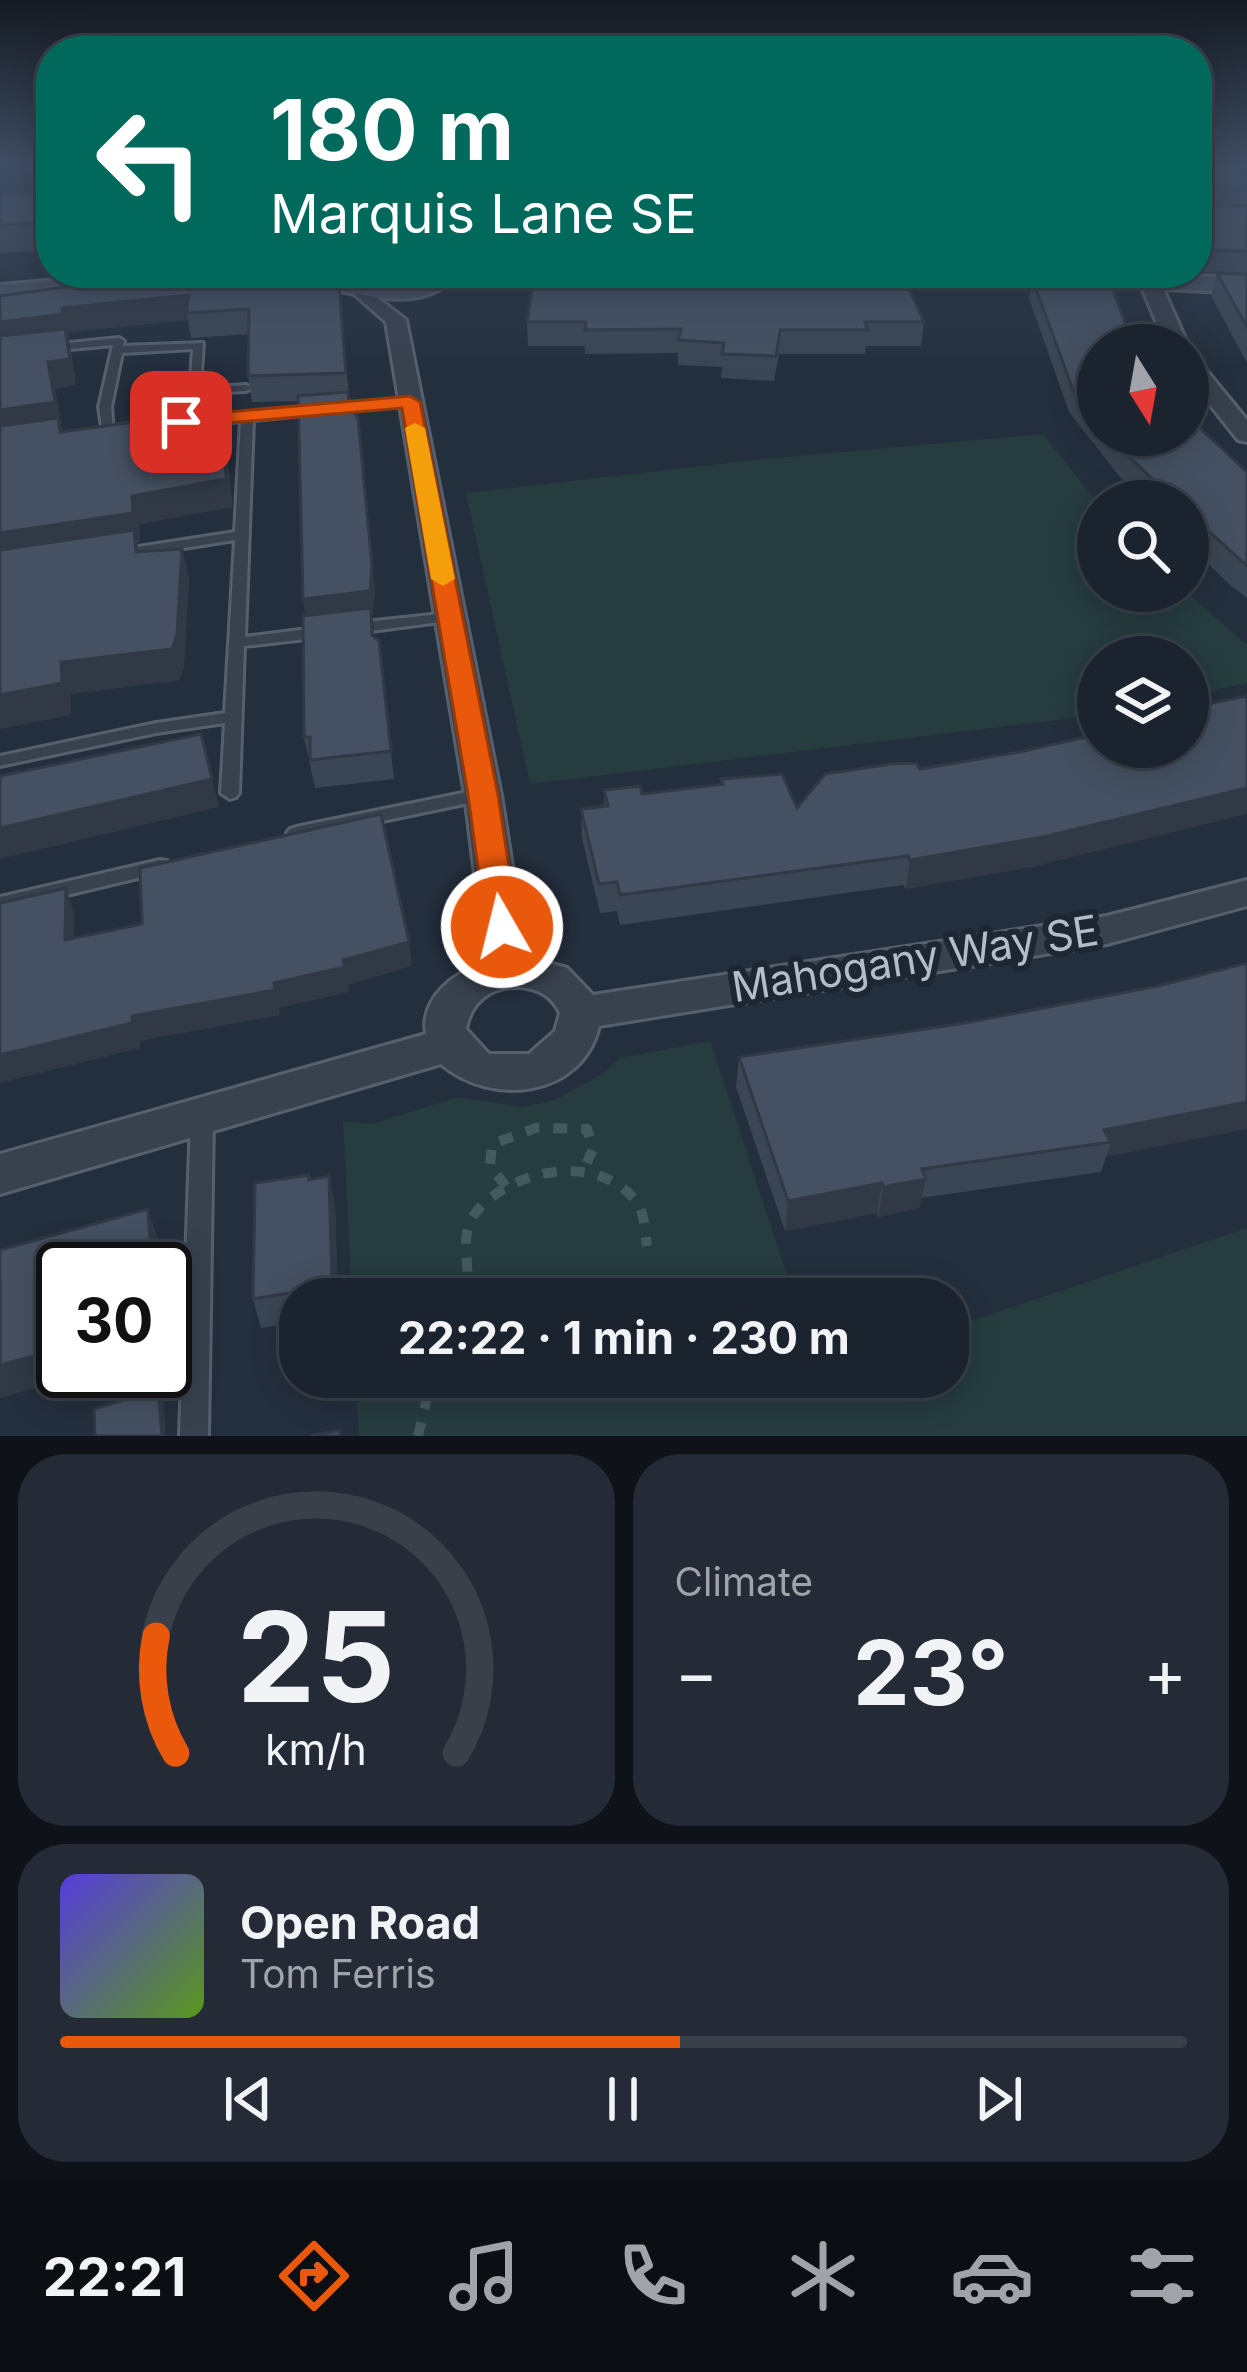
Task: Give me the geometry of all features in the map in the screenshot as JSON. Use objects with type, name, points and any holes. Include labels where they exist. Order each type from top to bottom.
[{"type":"street","points":[[1212,272],[1247,273]]},
{"type":"street","points":[[1212,282],[1247,285]]},
{"type":"street","points":[[0,293],[58,288]]},
{"type":"street","points":[[0,305],[175,288]]},
{"type":"street","points":[[352,288],[396,320]]},
{"type":"street","points":[[361,292],[386,288]]},
{"type":"street","points":[[420,288],[411,293],[396,320],[483,795],[508,970]]},
{"type":"street","points":[[1154,288],[1168,324]]},
{"type":"street","points":[[1209,389],[1247,435]]},
{"type":"street","name":"Mahogany Way SE","points":[[581,1013],[683,993],[1107,931],[1247,893]]},
{"type":"street","points":[[508,970],[528,971],[564,984],[581,1013],[573,1046],[560,1059],[520,1075],[477,1069],[449,1045],[447,1012],[456,997],[470,984],[508,970]]},
{"type":"street","points":[[0,1174],[449,1045]]},
{"type":"lane","points":[[24,351],[119,341],[105,406],[107,431]]},
{"type":"lane","points":[[117,350],[199,345],[194,392],[246,388]]},
{"type":"lane","points":[[85,434],[410,402]]},
{"type":"lane","points":[[230,793],[247,416]]},
{"type":"lane","points":[[93,558],[243,535]]},
{"type":"lane","points":[[239,642],[450,616]]},
{"type":"lane","points":[[0,761],[156,728],[235,717]]},
{"type":"lane","points":[[269,840],[483,795]]},
{"type":"lane","points":[[0,904],[179,861]]},
{"type":"lane","points":[[194,1436],[202,1118]]},
{"type":"path","points":[[532,1114],[536,1128]]},
{"type":"path","points":[[506,1186],[490,1172],[486,1160],[492,1144],[536,1128],[587,1129],[595,1142],[594,1156],[583,1170]]},
{"type":"path","points":[[472,1278],[465,1259],[466,1237],[488,1196],[519,1179],[593,1170],[632,1192],[645,1211],[646,1246]]},
{"type":"path","points":[[418,1436],[427,1398]]},
{"type":"green space","points":[[1043,434],[1080,480],[1077,612],[1209,612],[1247,645],[1247,683],[1209,691],[1209,636],[1077,636],[1077,718],[530,784],[466,493]]},
{"type":"green space","points":[[710,1041],[788,1278],[351,1278],[343,1121],[372,1124],[458,1097],[522,1107],[555,1100],[604,1073],[620,1058]]},
{"type":"green space","points":[[1247,1228],[1247,1436],[359,1436],[357,1398],[969,1398],[969,1322]]},
{"type":"building","points":[[1212,232],[1247,232],[1247,251],[1212,250]]},
{"type":"building","points":[[1217,273],[1247,274],[1247,327]]},
{"type":"building","points":[[58,288],[339,288],[346,373],[248,376],[249,309],[186,313],[189,295],[62,308],[63,314],[0,322],[0,296]]},
{"type":"building","points":[[532,288],[908,288],[924,322],[865,322],[868,330],[780,330],[776,356],[722,354],[724,343],[678,340],[681,329],[585,330],[586,322],[527,322]]},
{"type":"building","points":[[1036,288],[1112,288],[1126,324],[1077,324],[1077,395]]},
{"type":"building","points":[[65,329],[70,359],[48,362],[55,402],[0,410],[0,336]]},
{"type":"building","points":[[348,392],[349,407],[358,418],[372,565],[370,591],[303,599],[298,396]]},
{"type":"building","points":[[58,418],[60,432],[142,421],[154,462],[225,450],[226,479],[132,496],[133,513],[0,533],[0,426]]},
{"type":"building","points":[[1209,437],[1247,472],[1247,566],[1209,531],[1209,480],[1154,480],[1128,456],[1209,456]]},
{"type":"building","points":[[134,530],[136,552],[182,549],[172,649],[61,662],[62,683],[0,695],[0,550]]},
{"type":"building","points":[[371,608],[391,751],[310,760],[310,737],[304,737],[303,616]]},
{"type":"building","points":[[1247,696],[1247,788],[1043,837],[910,860],[908,856],[620,895],[617,882],[599,884],[581,809],[608,806],[604,790],[640,786],[642,794],[723,784],[721,779],[782,774],[797,808],[825,774],[891,764],[916,763],[920,769],[1077,739],[1077,768],[1209,768],[1209,704]]},
{"type":"building","points":[[201,734],[212,779],[0,828],[0,776]]},
{"type":"building","points":[[381,814],[409,942],[343,960],[345,967],[274,983],[275,990],[132,1016],[132,1023],[0,1055],[0,903],[66,888],[65,940],[142,924],[140,868]]},
{"type":"building","points":[[1247,963],[1247,1102],[1104,1130],[1111,1142],[922,1169],[926,1179],[788,1201],[739,1057],[965,1023],[1158,986]]},
{"type":"building","points":[[329,1176],[332,1278],[279,1278],[279,1295],[253,1299],[255,1183]]},
{"type":"building","points":[[148,1209],[150,1242],[36,1242],[36,1355],[0,1365],[0,1250]]},
{"type":"building","points":[[129,1398],[159,1398],[162,1436],[95,1436],[94,1409]]},
{"type":"slow traffic","points":[[415,428],[443,579]]},
{"type":"route","points":[[181,422],[410,402],[483,795],[502,927]]}]
